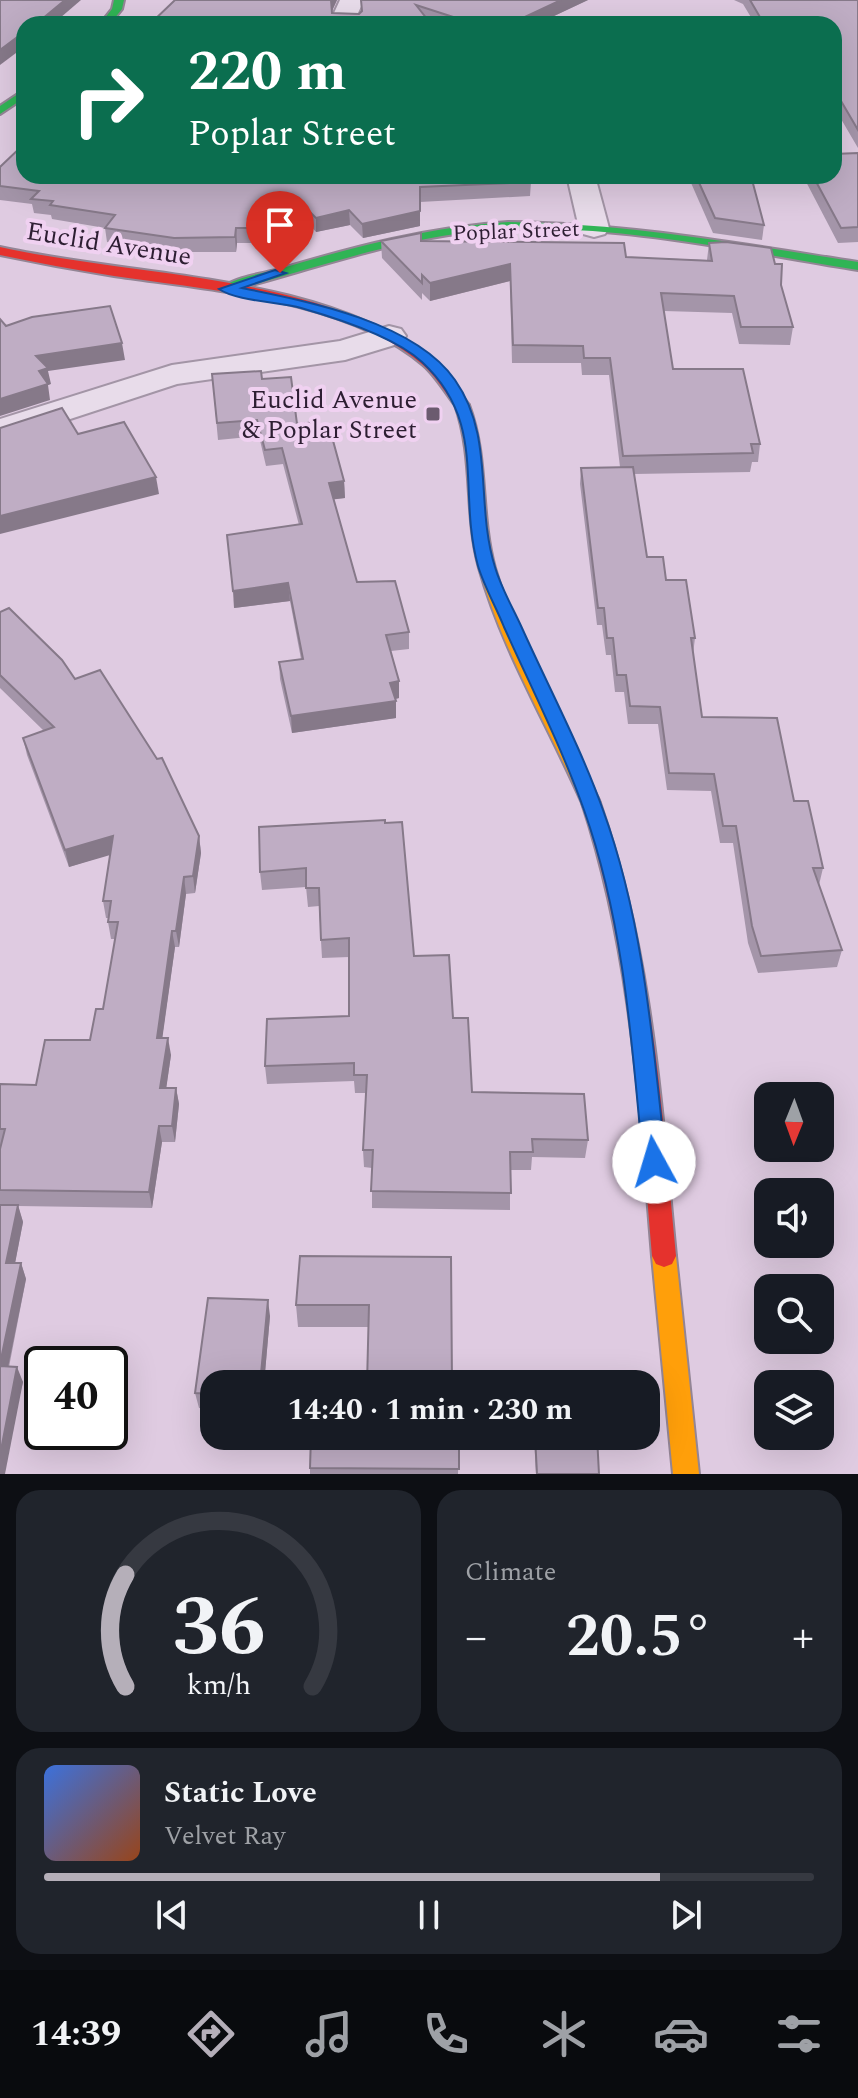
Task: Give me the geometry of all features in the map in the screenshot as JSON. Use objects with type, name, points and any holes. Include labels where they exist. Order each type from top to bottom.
[{"type":"street","points":[[583,184],[594,228]]},
{"type":"street","name":"Poplar Street","points":[[226,289],[372,248],[442,233],[506,226],[594,228],[858,266]]},
{"type":"street","name":"Euclid Avenue","points":[[0,251],[305,305],[389,336],[432,364],[449,380],[464,410],[475,449],[478,522],[486,567],[593,809],[612,868],[639,1006],[686,1474]]},
{"type":"street","points":[[0,431],[172,375],[345,350],[389,336]]},
{"type":"building","points":[[0,0],[65,0],[46,16],[16,16],[16,38],[0,50]]},
{"type":"building","points":[[175,0],[331,0],[332,13],[359,14],[362,11],[361,0],[561,0],[527,16],[450,16],[416,5],[425,16],[158,16]]},
{"type":"building","points":[[750,0],[858,0],[858,130],[842,103],[842,16],[759,16]]},
{"type":"building","points":[[16,152],[16,184],[487,184],[420,187],[420,211],[362,224],[349,210],[316,218],[309,211],[251,223],[250,228],[236,228],[235,237],[174,238],[105,228],[115,215],[31,199],[39,191],[0,186],[0,167]]},
{"type":"building","points":[[858,153],[858,227],[841,228],[817,184],[842,184],[842,154]]},
{"type":"building","points":[[700,184],[753,184],[764,225],[715,218]]},
{"type":"building","points":[[421,233],[421,241],[624,243],[626,257],[712,261],[709,243],[771,248],[775,264],[782,264],[781,285],[793,327],[741,327],[734,296],[661,293],[673,369],[743,369],[760,444],[751,444],[753,453],[623,456],[610,358],[584,358],[583,346],[513,345],[510,264],[430,283],[422,275],[422,283],[381,241]]},
{"type":"building","points":[[110,306],[122,343],[36,356],[48,368],[39,371],[48,384],[0,399],[0,319],[6,326],[32,317]]},
{"type":"building","points":[[261,371],[262,379],[291,377],[297,424],[316,422],[318,428],[322,427],[326,438],[332,437],[344,481],[329,483],[357,582],[395,581],[409,632],[386,635],[399,681],[390,683],[396,701],[291,716],[279,662],[303,659],[288,583],[233,591],[227,535],[302,524],[282,448],[265,450],[257,420],[217,423],[212,374]]},
{"type":"building","points":[[62,408],[78,434],[124,422],[156,477],[0,516],[0,428]]},
{"type":"building","points":[[633,467],[647,557],[663,557],[666,580],[686,580],[702,717],[777,718],[794,801],[808,801],[823,868],[813,868],[842,950],[761,956],[752,926],[736,826],[723,826],[714,774],[669,773],[660,707],[630,706],[626,675],[617,675],[613,638],[607,638],[604,608],[598,608],[581,468]]},
{"type":"building","points":[[9,608],[62,660],[75,679],[100,670],[157,759],[162,758],[199,836],[193,876],[184,877],[176,931],[172,931],[157,1038],[168,1038],[160,1088],[176,1088],[172,1126],[159,1126],[149,1192],[0,1190],[0,1149],[5,1129],[0,1129],[0,1084],[36,1085],[45,1040],[90,1040],[96,1009],[103,1009],[118,922],[108,922],[111,901],[103,901],[113,836],[65,850],[23,738],[54,727],[0,675],[0,612]]},
{"type":"building","points":[[385,820],[385,823],[402,822],[414,956],[449,955],[453,1018],[468,1018],[472,1092],[584,1094],[588,1140],[532,1139],[533,1152],[510,1152],[511,1193],[371,1191],[373,1150],[363,1150],[367,1075],[354,1075],[354,1063],[265,1066],[267,1019],[349,1016],[349,938],[321,940],[319,888],[306,888],[306,868],[260,872],[259,827]]},
{"type":"building","points":[[0,1205],[18,1205],[6,1263],[21,1263],[0,1364]]},
{"type":"building","points":[[300,1256],[451,1257],[452,1370],[367,1370],[369,1305],[296,1305]]},
{"type":"building","points":[[208,1298],[268,1300],[261,1370],[200,1370],[200,1393],[195,1393]]},
{"type":"building","points":[[0,1366],[17,1367],[0,1455]]},
{"type":"building","points":[[311,1450],[459,1450],[459,1469],[310,1468]]},
{"type":"building","points":[[536,1450],[598,1450],[599,1474],[537,1474]]},
{"type":"traffic: fast","points":[[111,16],[119,0]]},
{"type":"traffic: fast","points":[[0,111],[16,99]]},
{"type":"traffic: fast","points":[[230,287],[402,240],[473,228],[508,226],[640,233],[858,266]]},
{"type":"traffic: slow","points":[[462,405],[474,444],[482,547],[487,567],[521,657],[591,803]]},
{"type":"traffic: slow","points":[[664,1256],[686,1474]]},
{"type":"traffic: jam","points":[[0,251],[53,263],[253,293],[320,308],[379,331],[428,362],[462,405]]},
{"type":"traffic: jam","points":[[591,803],[624,913],[634,969],[649,1084],[664,1256]]},
{"type":"place","name":"Euclid Avenue & Poplar Street","points":[[433,414]]},
{"type":"route","points":[[280,273],[226,289],[305,305],[389,336],[424,356],[449,380],[464,410],[475,449],[478,522],[486,567],[578,773],[612,868],[639,1006],[654,1162]]}]
